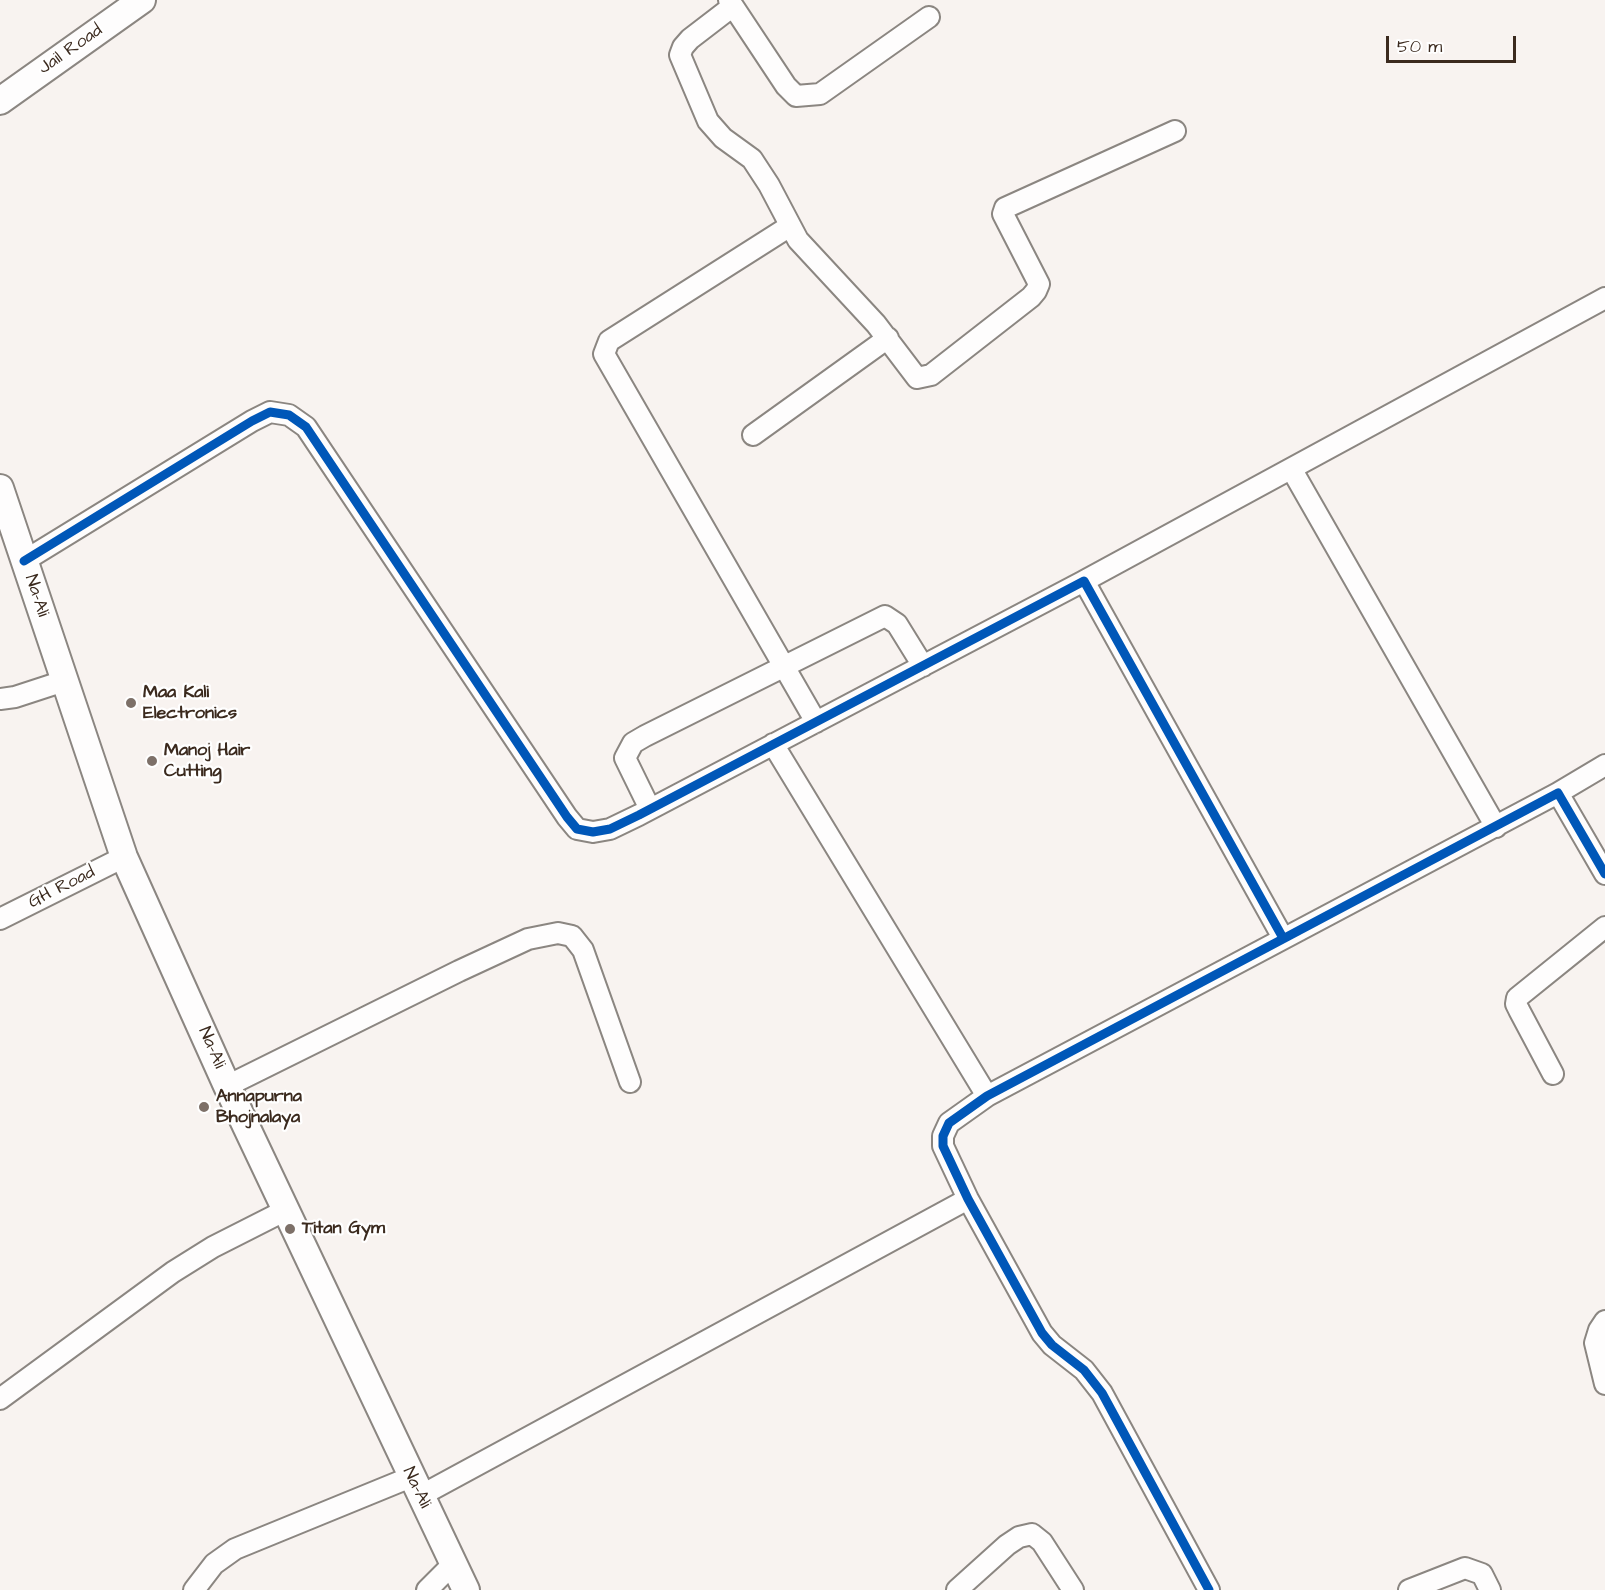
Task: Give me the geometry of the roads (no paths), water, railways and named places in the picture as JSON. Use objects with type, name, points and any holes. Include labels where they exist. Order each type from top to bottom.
[{"type":"main road","name":"Jail Road","points":[[0,101],[142,0]]},
{"type":"main road","name":"Na-Ali","points":[[0,488],[124,857],[227,1086],[466,1590]]},
{"type":"street","points":[[929,17],[820,94],[796,96],[786,86],[731,3],[690,39],[680,55],[708,121],[723,138],[752,159],[770,185],[789,226],[808,251],[888,338],[917,378],[931,375],[1031,297],[1039,284],[1003,214],[1005,208],[1175,131]]},
{"type":"street","points":[[789,226],[609,341],[604,354],[816,722]]},
{"type":"street","points":[[24,561],[252,421],[270,412],[289,415],[306,427],[577,829],[593,832],[610,829],[650,809],[923,666],[1292,470],[1605,298]]},
{"type":"street","points":[[753,435],[888,338]]},
{"type":"street","points":[[1292,470],[1496,827]]},
{"type":"street","points":[[1084,581],[1283,938]]},
{"type":"street","points":[[650,809],[625,758],[633,743],[885,616],[897,624],[923,666]]},
{"type":"street","points":[[0,699],[15,697],[64,681]]},
{"type":"street","points":[[774,744],[987,1096]]},
{"type":"street","points":[[1209,1590],[1102,1393],[1084,1370],[1052,1345],[1042,1333],[968,1199],[943,1146],[943,1136],[949,1123],[987,1096],[1496,827],[1605,765]]},
{"type":"street","points":[[1558,793],[1605,874]]},
{"type":"street","name":"GH Road","points":[[0,919],[124,857]]},
{"type":"street","points":[[1553,1074],[1516,1004],[1518,998],[1605,927]]},
{"type":"street","points":[[227,1086],[528,939],[558,933],[572,936],[583,950],[630,1082]]},
{"type":"street","points":[[194,1590],[214,1564],[236,1549],[415,1486],[968,1199]]},
{"type":"street","points":[[0,1399],[173,1272],[213,1247],[286,1210]]},
{"type":"street","points":[[1605,1321],[1595,1343],[1605,1384]]},
{"type":"street","points":[[957,1590],[1007,1545],[1032,1534],[1042,1542],[1073,1590]]},
{"type":"street","points":[[427,1590],[453,1564]]},
{"type":"street","points":[[1409,1590],[1465,1568],[1482,1574],[1490,1590]]},
{"type":"place","name":"Maa Kali Electronics","points":[[131,703]]},
{"type":"place","name":"Manoj Hair Cutting","points":[[152,761]]},
{"type":"place","name":"Annapurna Bhojnalaya","points":[[204,1107]]},
{"type":"place","name":"Titan Gym","points":[[290,1229]]}]
